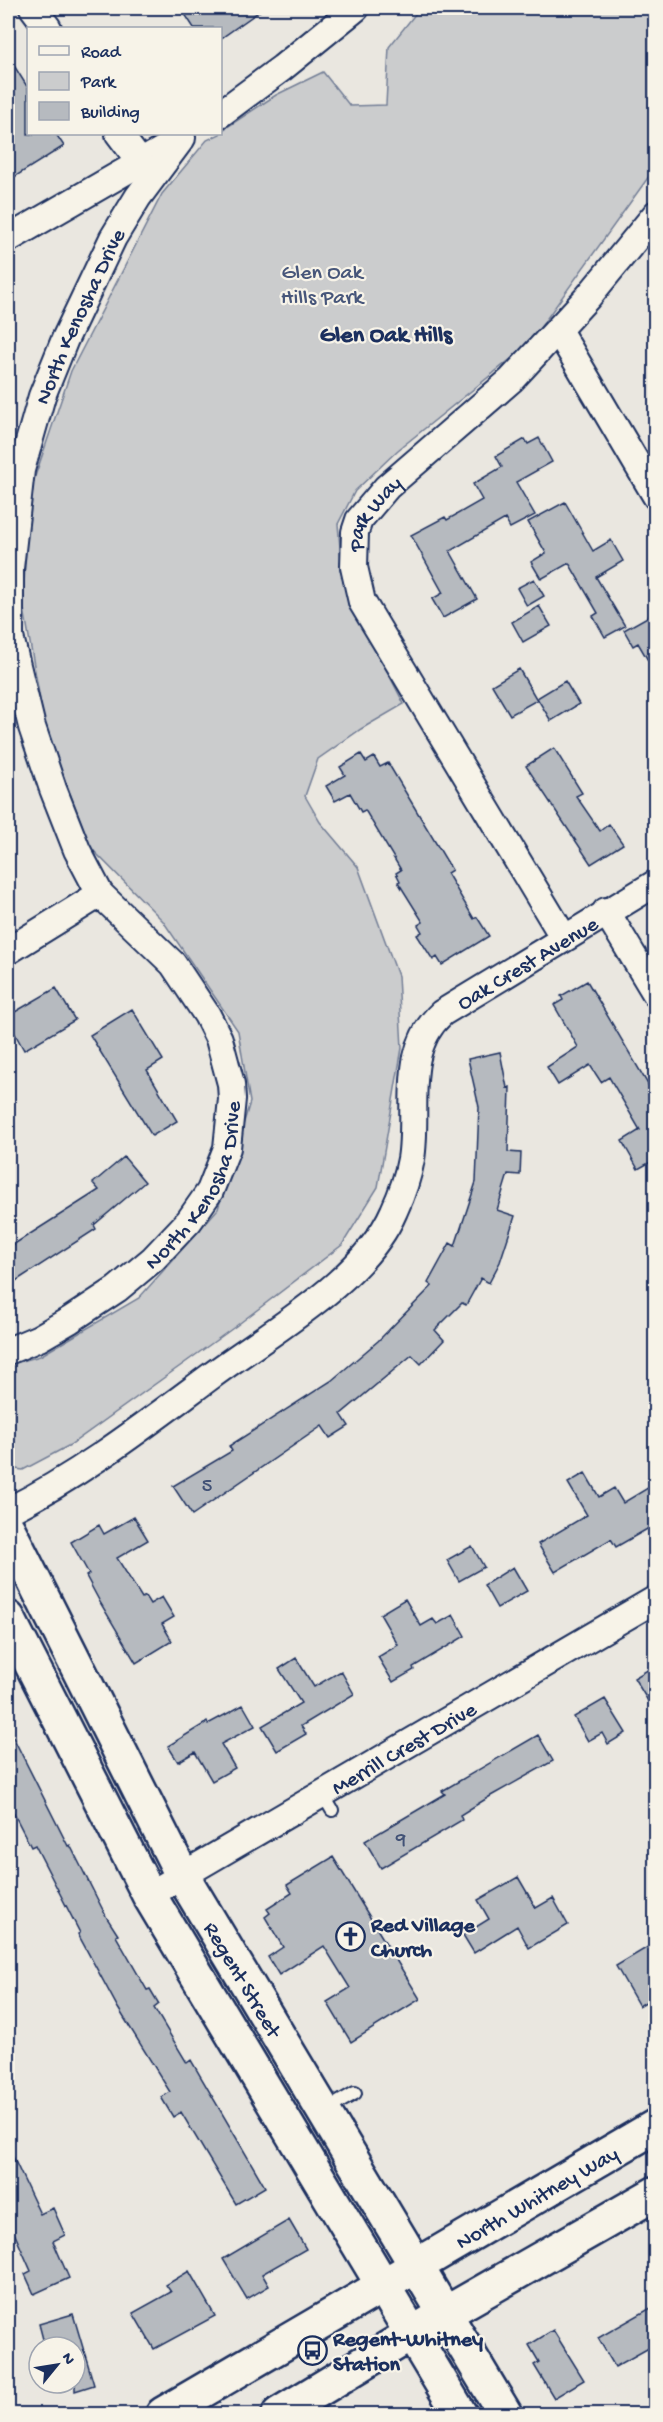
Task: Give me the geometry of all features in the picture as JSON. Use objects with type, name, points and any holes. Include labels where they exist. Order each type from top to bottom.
[{"type":"street","points":[[33,8],[47,27]]},
{"type":"street","points":[[222,113],[356,8]]},
{"type":"street","points":[[120,135],[141,163]]},
{"type":"street","points":[[8,239],[186,136]]},
{"type":"street","name":"North Kenosha Drive","points":[[8,1351],[39,1338],[70,1320],[117,1289],[153,1259],[189,1221],[210,1191],[227,1148],[232,1098],[231,1084],[219,1039],[207,1015],[173,964],[100,894],[77,849],[32,727],[10,637],[8,607],[21,470],[42,396],[65,339],[113,238],[138,197],[186,136]]},
{"type":"street","name":"Park Way","points":[[564,938],[362,602],[354,567],[356,532],[359,520],[387,487],[511,380],[558,330],[656,213]]},
{"type":"street","points":[[558,330],[656,496]]},
{"type":"street","name":"Oak Crest Avenue","points":[[8,1511],[41,1495],[112,1450],[343,1278],[380,1236],[394,1211],[411,1160],[413,1076],[420,1043],[431,1023],[442,1013],[606,911],[656,883]]},
{"type":"street","points":[[8,951],[100,894]]},
{"type":"street","points":[[606,911],[656,994]]},
{"type":"street","name":"Regent Street","points":[[8,1529],[182,1875],[505,2415]]},
{"type":"street","name":"Merrill Crest Drive","points":[[149,1894],[327,1802],[656,1599]]},
{"type":"street","name":"Regent Street","points":[[8,1618],[149,1894],[460,2415]]},
{"type":"street","name":"North Whitney Way","points":[[163,2415],[656,2126]]},
{"type":"street","points":[[279,2415],[446,2313],[656,2193]]},
{"type":"lane","points":[[324,2111],[355,2094]]},
{"type":"green space","name":"Glen Oak Hills Park","points":[[420,8],[655,8],[655,168],[527,346],[398,450],[355,491],[338,524],[342,572],[353,605],[404,704],[361,729],[318,759],[305,796],[320,822],[358,867],[398,976],[402,1048],[378,1187],[342,1245],[236,1326],[70,1445],[23,1470],[8,1468],[8,1365],[40,1356],[139,1298],[218,1209],[250,1102],[238,1031],[163,921],[91,848],[45,728],[23,603],[29,494],[71,371],[162,194],[207,140],[222,135],[222,130],[276,95],[323,72],[350,106],[386,105],[389,47]]},
{"type":"building","points":[[181,8],[264,8],[222,38],[222,27],[193,27]]},
{"type":"building","points":[[8,56],[27,86],[27,135],[57,135],[64,146],[8,181]]},
{"type":"building","points":[[539,438],[552,462],[516,482],[535,515],[510,528],[505,519],[450,551],[477,599],[443,618],[432,599],[443,593],[411,535],[445,517],[447,520],[482,500],[473,484],[502,467],[496,456],[525,439],[528,444]]},
{"type":"building","points":[[565,502],[593,551],[611,540],[623,561],[596,577],[625,626],[605,637],[593,616],[598,613],[569,563],[541,579],[531,562],[546,553],[528,522]]},
{"type":"building","points":[[534,579],[544,596],[527,606],[517,588]]},
{"type":"building","points":[[539,606],[551,626],[523,642],[512,622]]},
{"type":"building","points":[[656,612],[656,674],[638,643],[633,646],[624,630]]},
{"type":"building","points":[[519,669],[537,700],[510,715],[492,685]]},
{"type":"building","points":[[565,681],[579,704],[551,721],[537,698]]},
{"type":"building","points":[[554,748],[582,793],[576,796],[600,831],[609,824],[623,844],[591,864],[526,766]]},
{"type":"building","points":[[361,754],[366,762],[374,757],[380,767],[388,763],[452,870],[447,873],[474,919],[477,917],[489,936],[442,965],[437,957],[433,960],[417,935],[422,932],[418,925],[423,922],[398,882],[400,881],[396,873],[401,870],[365,810],[361,812],[350,793],[335,801],[326,786],[345,775],[340,767]]},
{"type":"building","points":[[587,981],[656,1098],[656,1159],[638,1169],[622,1141],[640,1130],[609,1077],[601,1082],[590,1065],[558,1085],[547,1067],[578,1047],[554,1005],[563,1000],[561,996]]},
{"type":"building","points":[[56,988],[75,1020],[24,1050],[8,1021],[8,1016]]},
{"type":"building","points":[[132,1009],[163,1060],[147,1070],[177,1121],[152,1136],[90,1035]]},
{"type":"building","points":[[500,1052],[507,1088],[510,1087],[508,1152],[521,1153],[520,1175],[508,1174],[497,1210],[515,1216],[500,1262],[489,1283],[481,1278],[466,1305],[462,1303],[435,1330],[444,1340],[421,1364],[412,1355],[341,1414],[349,1426],[330,1438],[322,1426],[192,1515],[173,1486],[232,1451],[229,1446],[331,1381],[378,1341],[432,1286],[428,1283],[450,1243],[455,1246],[476,1182],[479,1107],[468,1059]]},
{"type":"building","points":[[124,1157],[145,1182],[94,1225],[96,1229],[8,1286],[8,1248],[99,1190],[93,1183]]},
{"type":"building","points":[[585,1473],[599,1497],[614,1488],[623,1503],[656,1483],[656,1524],[616,1547],[611,1539],[555,1572],[538,1544],[587,1515],[568,1483]]},
{"type":"building","points":[[134,1517],[148,1540],[117,1558],[142,1598],[145,1596],[150,1604],[162,1597],[174,1617],[162,1624],[172,1641],[136,1663],[101,1604],[86,1576],[89,1574],[71,1542],[99,1525],[104,1534]]},
{"type":"building","points":[[472,1546],[484,1567],[459,1581],[447,1560]]},
{"type":"building","points":[[513,1567],[527,1591],[497,1608],[484,1585]]},
{"type":"building","points":[[405,1599],[421,1626],[433,1619],[437,1624],[453,1615],[465,1636],[413,1667],[414,1670],[393,1682],[378,1657],[398,1645],[380,1614]]},
{"type":"building","points":[[296,1658],[314,1687],[341,1671],[354,1694],[301,1726],[306,1734],[277,1751],[262,1726],[301,1703],[279,1669]]},
{"type":"building","points":[[656,1665],[656,1714],[634,1678]]},
{"type":"building","points":[[605,1699],[626,1733],[608,1744],[602,1733],[588,1741],[574,1717]]},
{"type":"building","points":[[243,1705],[255,1726],[221,1744],[235,1768],[212,1781],[195,1752],[178,1762],[168,1746],[207,1722],[208,1724]]},
{"type":"building","points":[[8,1727],[68,1846],[70,1845],[118,1935],[116,1936],[147,1990],[150,1989],[159,2004],[154,2008],[187,2063],[191,2060],[265,2187],[236,2204],[181,2112],[173,2117],[161,2097],[170,2092],[118,2008],[78,1934],[80,1933],[35,1845],[31,1847],[8,1802]]},
{"type":"building","points":[[538,1735],[553,1761],[460,1815],[462,1820],[381,1868],[365,1841],[445,1794],[442,1791]]},
{"type":"building","name":"Red Village Church","points":[[333,1857],[420,1999],[351,2042],[327,2002],[350,1988],[324,1946],[279,1975],[268,1957],[283,1947],[265,1917],[270,1913],[267,1909],[292,1893],[287,1885]]},
{"type":"building","points":[[518,1877],[536,1908],[553,1898],[568,1925],[529,1948],[517,1926],[474,1953],[463,1935],[489,1919],[478,1900]]},
{"type":"building","points":[[656,1942],[656,1996],[639,2006],[616,1966]]},
{"type":"building","points":[[8,2146],[40,2214],[53,2208],[65,2235],[53,2241],[69,2278],[34,2294],[25,2274],[31,2271],[8,2219]]},
{"type":"building","points":[[289,2220],[306,2249],[262,2274],[269,2286],[247,2299],[223,2259]]},
{"type":"building","points":[[189,2271],[215,2316],[154,2349],[133,2313],[171,2292],[166,2285]]},
{"type":"building","points":[[656,2305],[656,2344],[615,2367],[598,2338]]},
{"type":"building","points":[[73,2314],[79,2335],[42,2335],[39,2324]]},
{"type":"building","points":[[553,2330],[584,2380],[554,2398],[534,2365],[539,2362],[529,2345]]},
{"type":"building","points":[[87,2361],[94,2385],[87,2387]]},
{"type":"place","name":"Red Village Church","points":[[350,1936]]},
{"type":"place","name":"Regent-Whitney Station","points":[[312,2350]]},
{"type":"district","name":"Glen Oak Hills","points":[[386,333]]}]
